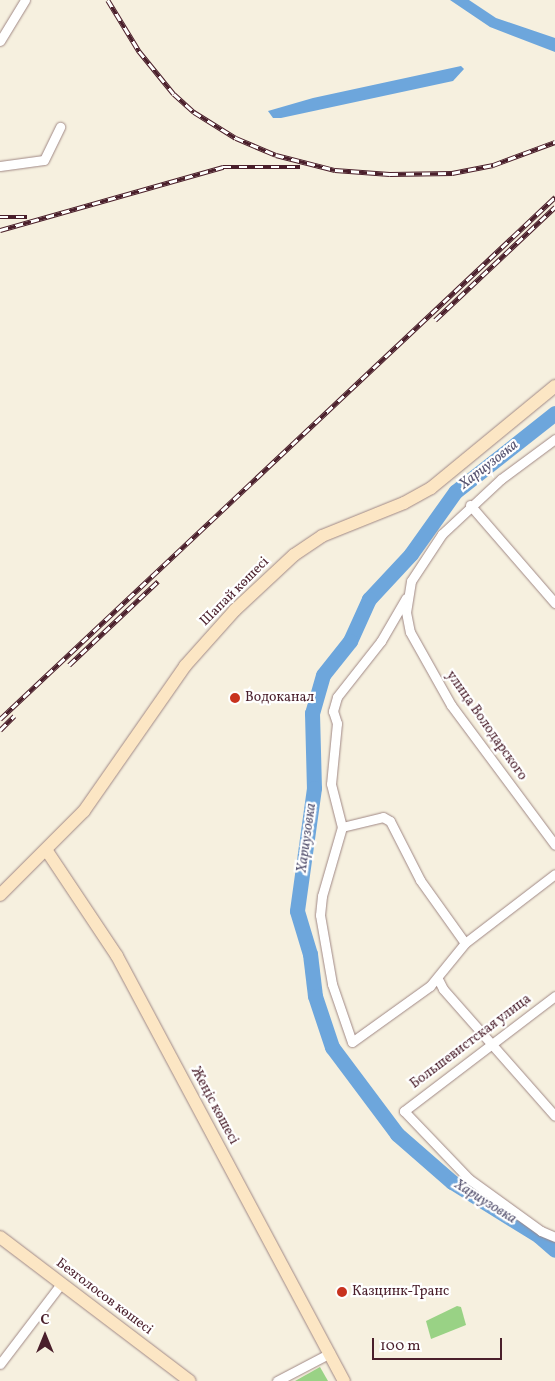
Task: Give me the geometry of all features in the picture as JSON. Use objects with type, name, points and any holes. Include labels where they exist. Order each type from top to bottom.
[{"type":"street","points":[[0,42],[25,0]]},
{"type":"street","points":[[0,166],[44,160],[60,127]]},
{"type":"street","name":"Шапай көшесі","points":[[0,894],[47,852],[84,811],[185,666],[235,610],[294,555],[322,536],[387,510],[431,488],[555,386]]},
{"type":"street","name":"улица Володарского","points":[[555,439],[470,505],[428,554],[412,581],[406,598],[410,632],[451,705],[555,845]]},
{"type":"street","points":[[470,505],[555,603]]},
{"type":"street","points":[[406,598],[381,641],[337,697],[333,711],[337,723],[331,784],[342,827],[322,896],[320,915],[332,984],[352,1042],[438,979],[465,943],[555,874]]},
{"type":"street","points":[[342,827],[383,818],[390,821],[420,880],[465,943]]},
{"type":"street","name":"Жеңіс көшесі","points":[[47,852],[117,956],[344,1381]]},
{"type":"street","points":[[438,979],[443,989],[555,1116]]},
{"type":"street","name":"Большевистская улица","points":[[555,996],[491,1042],[404,1111],[469,1179],[541,1231],[555,1237]]},
{"type":"street","name":"Безголосов көшесі","points":[[0,1237],[190,1381]]},
{"type":"street","points":[[0,1364],[61,1284]]},
{"type":"street","points":[[277,1381],[330,1354]]},
{"type":"green space","points":[[457,1306],[461,1307],[466,1325],[431,1339],[426,1321]]},
{"type":"green space","points":[[320,1367],[328,1381],[295,1381]]},
{"type":"water","points":[[450,0],[469,0],[496,18],[555,38],[555,52],[490,27]]},
{"type":"water","points":[[461,66],[464,69],[453,81],[281,118],[273,118],[268,111],[313,98]]},
{"type":"waterway","name":"Хариузовка","points":[[555,413],[455,492],[411,554],[369,599],[350,641],[323,675],[312,713],[314,788],[297,911],[310,954],[315,996],[332,1047],[397,1134],[452,1182],[539,1236],[555,1250]]},
{"type":"railway","points":[[108,0],[139,51],[174,94],[194,112],[236,138],[276,155],[335,170],[390,174],[452,173],[493,165],[555,142]]},
{"type":"railway","points":[[0,230],[223,167],[300,167]]},
{"type":"railway","points":[[0,719],[555,197]]},
{"type":"railway","points":[[435,320],[555,207]]},
{"type":"railway","points":[[0,217],[27,217]]},
{"type":"railway","points":[[69,665],[158,581]]},
{"type":"railway","points":[[0,730],[14,716]]},
{"type":"place","name":"Водоканал","points":[[235,698]]},
{"type":"place","name":"Казцинк-Транс","points":[[342,1292]]}]
